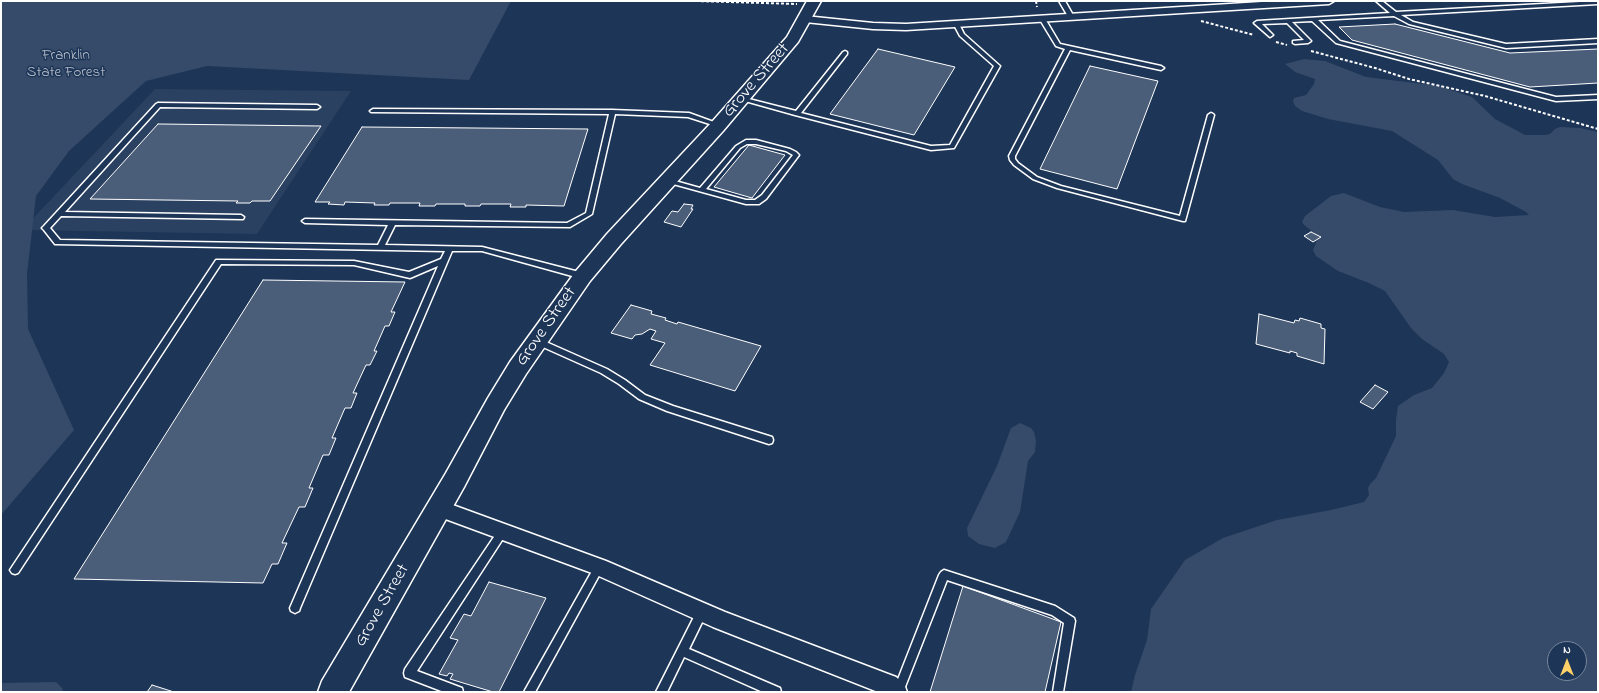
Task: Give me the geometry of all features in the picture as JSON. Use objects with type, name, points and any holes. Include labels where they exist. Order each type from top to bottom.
[{"type":"main road","name":"Grove Street","points":[[333,692],[439,508],[496,404],[536,341],[584,276],[614,239],[767,71],[793,39],[811,8]]},
{"type":"street","points":[[811,8],[873,26],[906,27],[1329,1]]},
{"type":"street","points":[[439,508],[599,567],[702,612],[888,685],[897,692]]},
{"type":"lane","points":[[1062,1],[1071,17]]},
{"type":"lane","points":[[1379,1],[1395,14],[1411,23],[1506,46],[1598,41]]},
{"type":"lane","points":[[1271,38],[1257,23],[1598,2]]},
{"type":"lane","points":[[1042,18],[1058,45],[1161,68]]},
{"type":"lane","points":[[1313,19],[1338,42],[1395,58],[1556,99],[1598,97]]},
{"type":"lane","points":[[1288,21],[1308,41],[1294,44]]},
{"type":"lane","points":[[741,99],[931,148],[952,147],[997,66],[962,34],[956,23]]},
{"type":"lane","points":[[1068,48],[1012,156],[1012,159],[1016,164],[1035,178],[1059,187],[1183,220],[1211,114]]},
{"type":"lane","points":[[797,114],[845,53]]},
{"type":"lane","points":[[317,107],[158,105],[46,228],[58,242],[482,249],[584,276]]},
{"type":"lane","points":[[373,111],[612,112],[689,115],[719,125]]},
{"type":"lane","points":[[305,221],[568,225],[589,214],[612,112]]},
{"type":"lane","points":[[668,181],[746,202],[757,202],[764,197],[796,156],[788,150],[756,142],[746,142],[738,146],[702,190]]},
{"type":"lane","points":[[59,214],[241,217]]},
{"type":"lane","points":[[380,247],[393,223]]},
{"type":"lane","points":[[295,608],[449,249]]},
{"type":"lane","points":[[15,570],[219,262],[354,263],[410,275],[444,261]]},
{"type":"lane","points":[[536,341],[604,371],[642,397],[670,409],[769,440]]},
{"type":"lane","points":[[458,692],[409,673],[503,531]]},
{"type":"lane","points":[[529,692],[599,567]]},
{"type":"lane","points":[[897,692],[944,575],[1055,611],[1070,621],[1058,692]]},
{"type":"lane","points":[[661,692],[702,612]]},
{"type":"lane","points":[[682,651],[776,692]]},
{"type":"path","points":[[696,1],[811,8]]},
{"type":"path","points":[[1179,10],[1210,24],[1257,36]]},
{"type":"path","points":[[1271,38],[1294,44]]},
{"type":"path","points":[[1308,51],[1375,68],[1409,79],[1485,96],[1598,129]]},
{"type":"shaded area","points":[[155,89],[351,91],[257,234],[22,230]]},
{"type":"green space","name":"Franklin State Forest","points":[[1,1],[511,1],[469,80],[207,66],[146,81],[69,151],[36,196],[27,274],[28,329],[74,430],[1,515]]},
{"type":"green space","points":[[1304,59],[1325,61],[1366,77],[1439,86],[1472,97],[1495,119],[1525,135],[1550,134],[1555,129],[1560,127],[1580,128],[1598,132],[1598,692],[1131,692],[1147,640],[1151,609],[1185,560],[1223,538],[1277,520],[1364,502],[1369,495],[1368,488],[1376,478],[1396,436],[1398,406],[1414,395],[1432,388],[1444,373],[1449,362],[1444,354],[1422,339],[1411,328],[1385,291],[1338,271],[1316,256],[1313,250],[1318,238],[1302,222],[1305,216],[1331,196],[1344,193],[1380,207],[1404,212],[1453,210],[1495,217],[1529,215],[1500,198],[1462,184],[1453,179],[1438,160],[1392,131],[1328,119],[1302,111],[1295,106],[1293,101],[1294,98],[1306,95],[1314,84],[1315,79],[1295,72],[1285,64]]},
{"type":"green space","points":[[1020,423],[1031,428],[1034,432],[1036,441],[1035,452],[1028,461],[1020,512],[1006,542],[995,548],[979,544],[968,536],[967,528],[997,466],[1011,428]]},
{"type":"green space","points":[[56,682],[62,688],[63,692],[1,692],[1,683]]},
{"type":"building","points":[[1395,24],[1510,53],[1598,49],[1598,83],[1530,87],[1352,40],[1339,27]]},
{"type":"building","points":[[878,49],[955,67],[914,135],[830,114]]},
{"type":"building","points":[[1090,66],[1158,81],[1117,189],[1040,169]]},
{"type":"building","points":[[158,124],[321,126],[270,201],[236,203],[238,201],[90,199]]},
{"type":"building","points":[[362,127],[588,129],[564,206],[526,205],[526,207],[510,207],[511,204],[481,204],[480,206],[465,206],[465,204],[436,204],[435,206],[419,206],[420,203],[390,203],[389,205],[374,205],[375,203],[345,202],[344,205],[328,204],[330,202],[315,202]]},
{"type":"building","points":[[749,145],[785,155],[752,198],[714,187]]},
{"type":"building","points":[[684,204],[693,205],[691,209],[693,209],[681,227],[664,222],[672,211],[678,212]]},
{"type":"building","points":[[1311,232],[1321,237],[1313,242],[1304,236]]},
{"type":"building","points":[[263,280],[405,282],[391,312],[395,312],[389,326],[385,326],[374,351],[377,351],[370,365],[366,365],[353,393],[357,393],[351,408],[345,408],[332,438],[336,438],[329,455],[323,455],[309,488],[313,488],[305,507],[299,507],[282,543],[287,543],[278,564],[272,564],[263,583],[74,579]]},
{"type":"building","points":[[631,305],[652,311],[651,314],[666,318],[665,320],[677,324],[678,322],[761,346],[735,391],[650,365],[665,343],[651,339],[656,331],[650,329],[642,334],[635,335],[632,339],[611,333]]},
{"type":"building","points":[[1259,314],[1294,323],[1295,320],[1299,321],[1300,318],[1321,324],[1321,328],[1325,329],[1324,364],[1297,356],[1297,353],[1290,351],[1290,353],[1256,344]]},
{"type":"building","points":[[1375,385],[1388,392],[1373,409],[1360,402]]},
{"type":"building","points":[[489,582],[546,598],[499,692],[493,692],[450,679],[453,674],[449,673],[447,676],[439,674],[458,640],[450,638],[464,614],[471,616]]},
{"type":"building","points":[[963,586],[1061,622],[1045,692],[930,692]]},
{"type":"building","points":[[152,685],[174,692],[147,692]]}]
